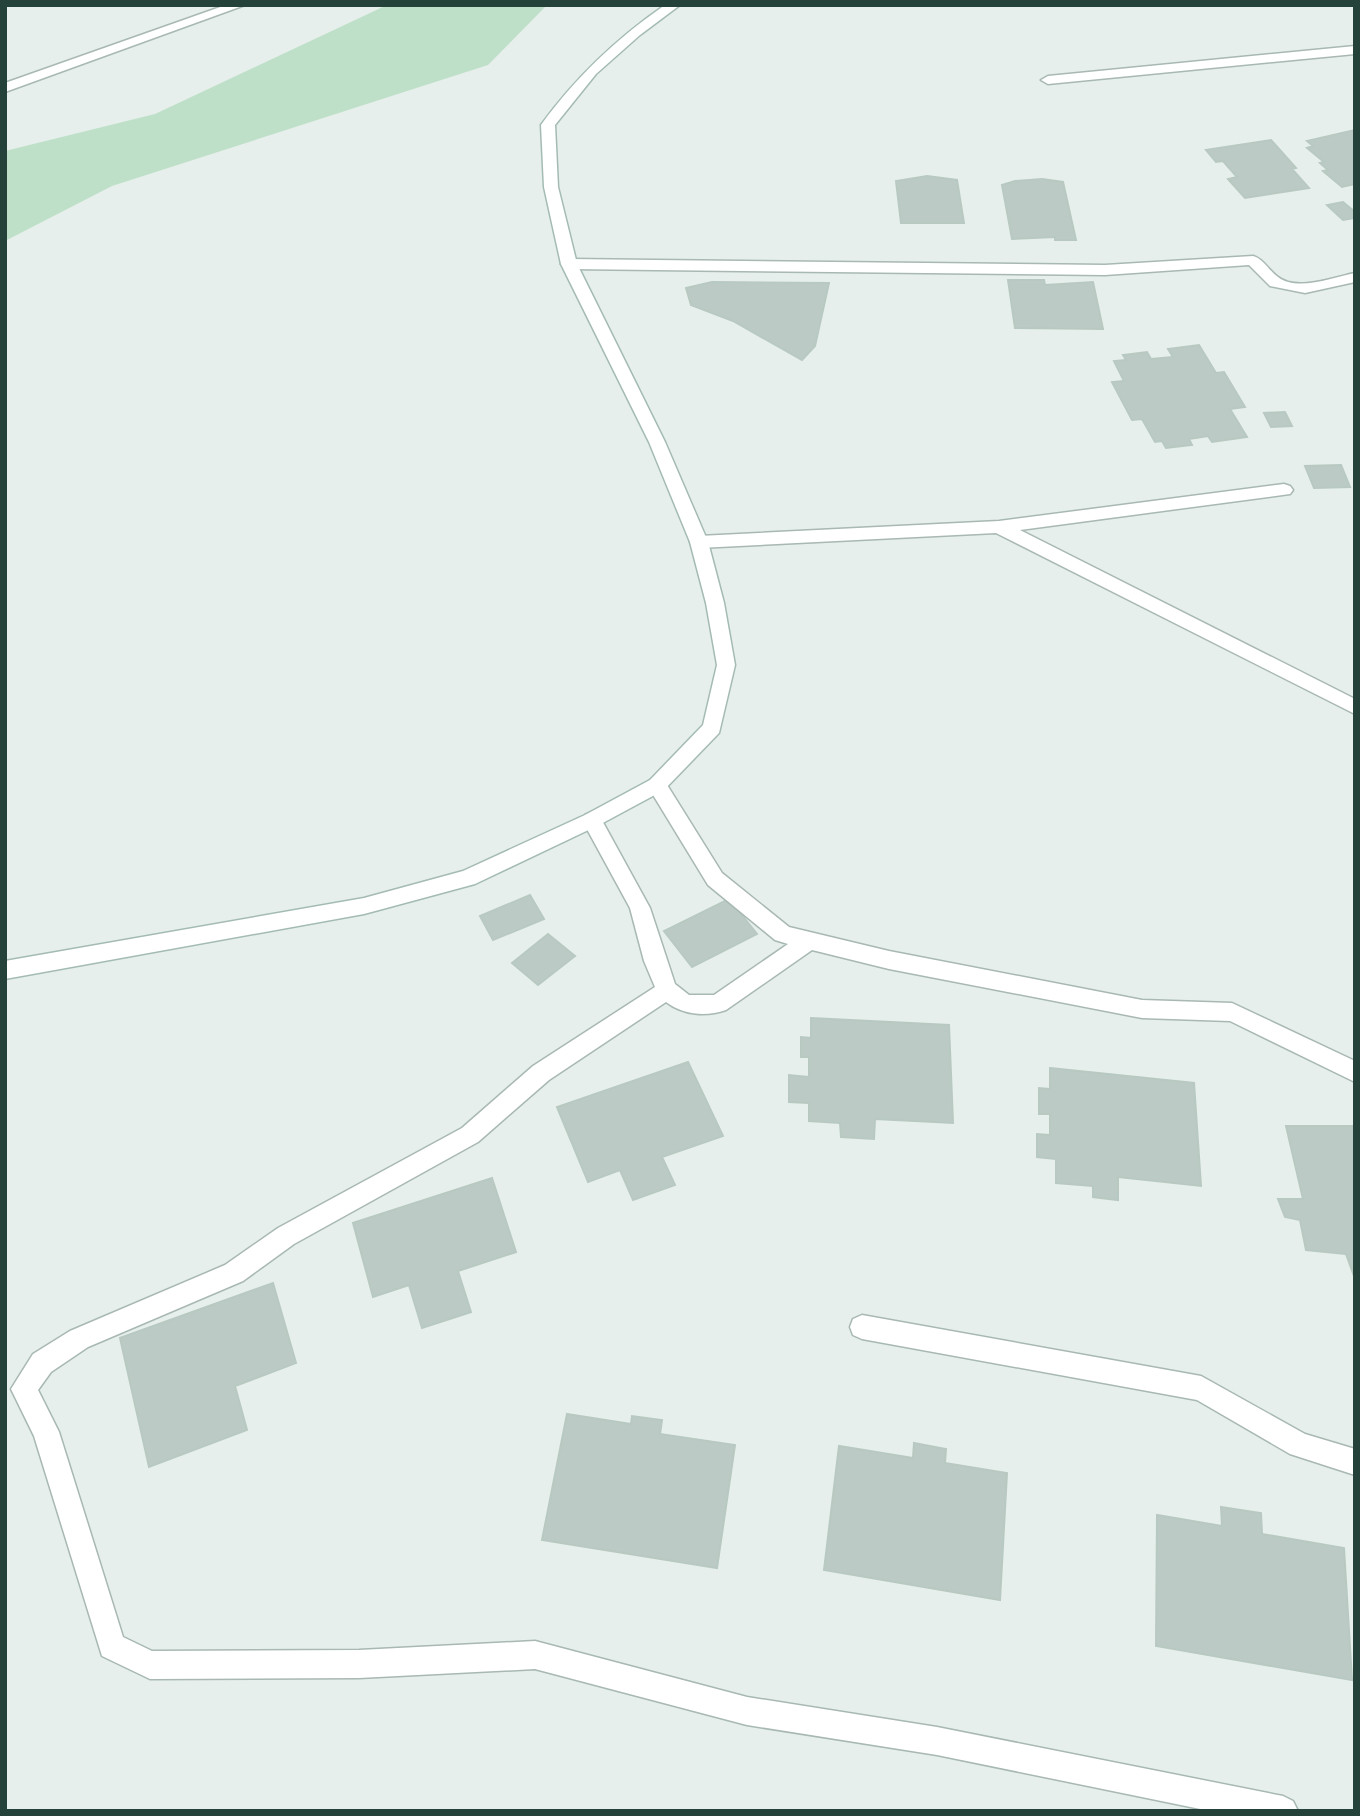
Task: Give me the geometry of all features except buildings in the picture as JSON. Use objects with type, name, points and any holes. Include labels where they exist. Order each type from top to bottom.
[{"type":"street","points":[[5,88],[239,5]]},
{"type":"street","points":[[5,970],[364,906],[468,878],[592,820],[657,785],[712,727],[726,665],[715,603],[699,542],[657,442],[594,320],[569,264],[551,187],[548,125],[591,71],[635,32],[674,5]]},
{"type":"street","points":[[1048,80],[1355,50]]},
{"type":"street","points":[[569,264],[1105,270],[1253,260],[1275,283],[1305,288],[1355,277]]},
{"type":"street","points":[[699,542],[999,527],[1284,490]]},
{"type":"street","points":[[999,527],[1355,707]]},
{"type":"street","points":[[657,785],[715,879],[783,934],[889,960],[1142,1009],[1232,1012],[1355,1072]]},
{"type":"street","points":[[592,820],[640,908],[655,961],[667,990],[685,1004],[719,1004],[808,941]]},
{"type":"street","points":[[667,990],[541,1073],[470,1135],[286,1236],[234,1273],[79,1339],[42,1363],[24,1389],[46,1432],[112,1646],[150,1665],[359,1664],[535,1655],[747,1711],[937,1741],[1283,1811]]},
{"type":"street","points":[[862,1327],[1201,1388],[1299,1445],[1355,1462]]},
{"type":"green space","points":[[387,5],[547,5],[488,65],[112,186],[5,241],[5,151],[155,114]]}]
